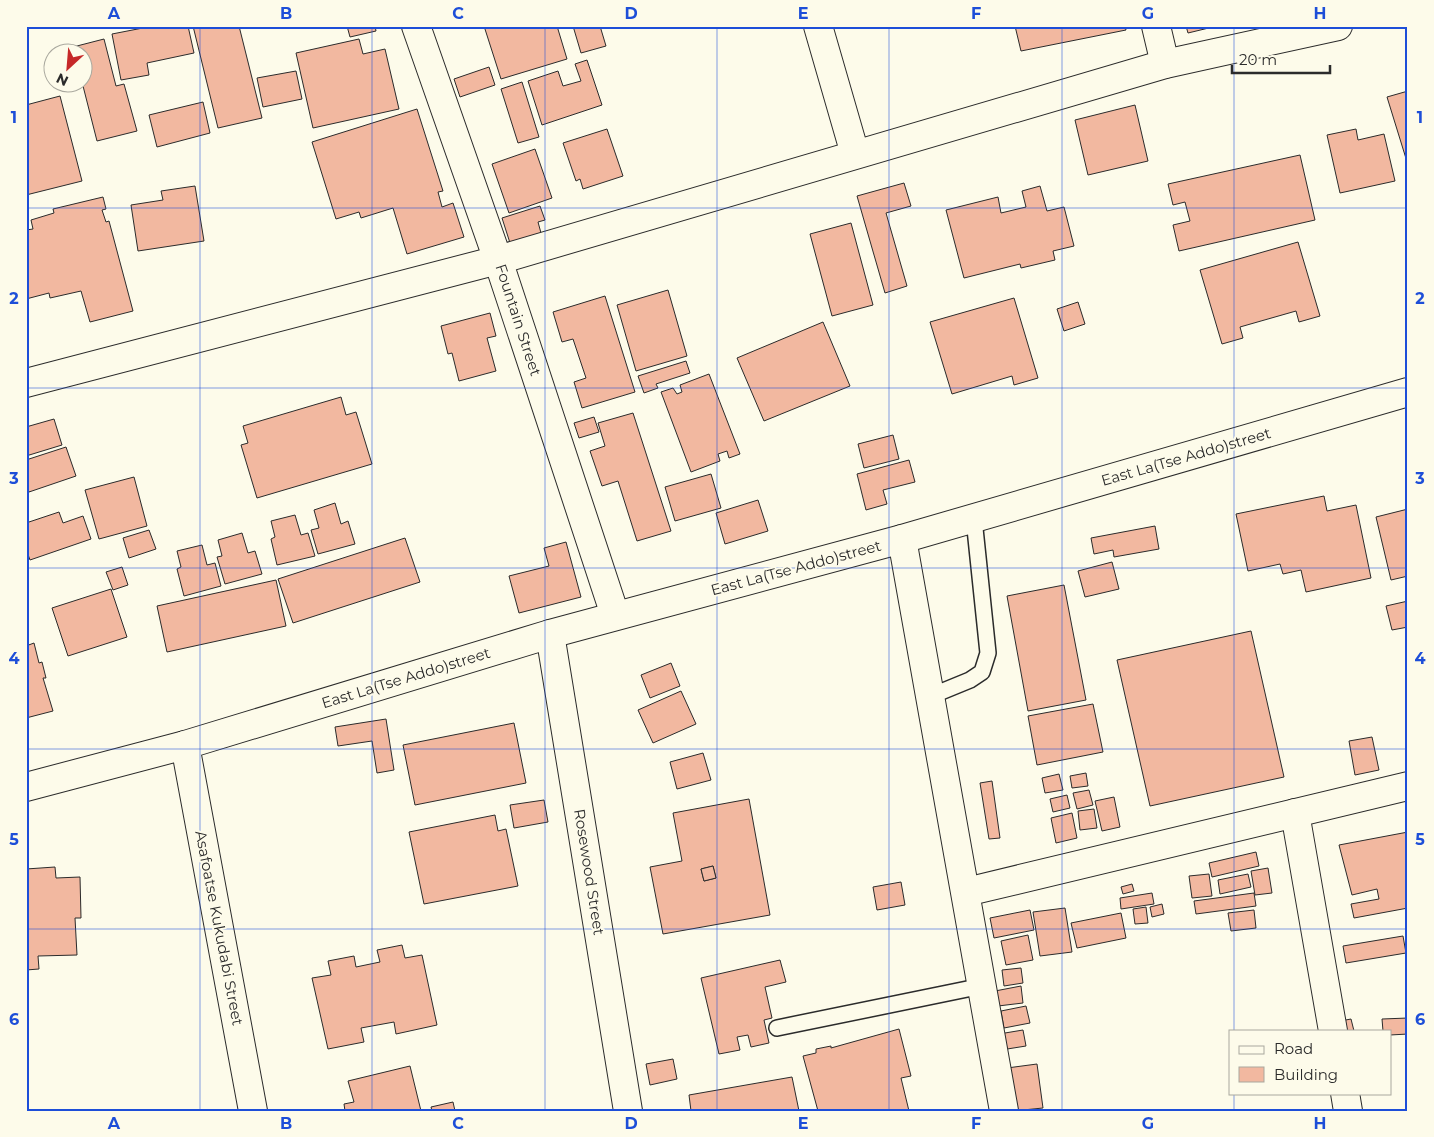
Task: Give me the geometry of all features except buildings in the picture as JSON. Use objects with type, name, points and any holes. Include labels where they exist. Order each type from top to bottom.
[{"type":"street","name":"Fountain Street","points":[[416,26],[498,260],[615,615]]},
{"type":"street","points":[[818,26],[855,154]]},
{"type":"street","points":[[1156,26],[1165,64]]},
{"type":"street","points":[[26,383],[498,260],[1165,64],[1338,26]]},
{"type":"street","name":"East La(Tse Addo)street","points":[[26,787],[185,745],[615,615],[902,540],[1408,392]]},
{"type":"street","points":[[902,540],[1004,1111]]},
{"type":"street","name":"Rosewood Street","points":[[550,634],[628,1111]]},
{"type":"street","name":"Asafoatse Kukudabi Street","points":[[185,745],[253,1111]]},
{"type":"street","points":[[966,892],[1408,786]]},
{"type":"street","points":[[1295,813],[1333,1030]]},
{"type":"street","points":[[1344,1094],[1348,1111]]},
{"type":"lane","points":[[931,696],[970,680],[982,672],[988,653],[974,519]]},
{"type":"lane","points":[[777,1028],[982,986]]}]
